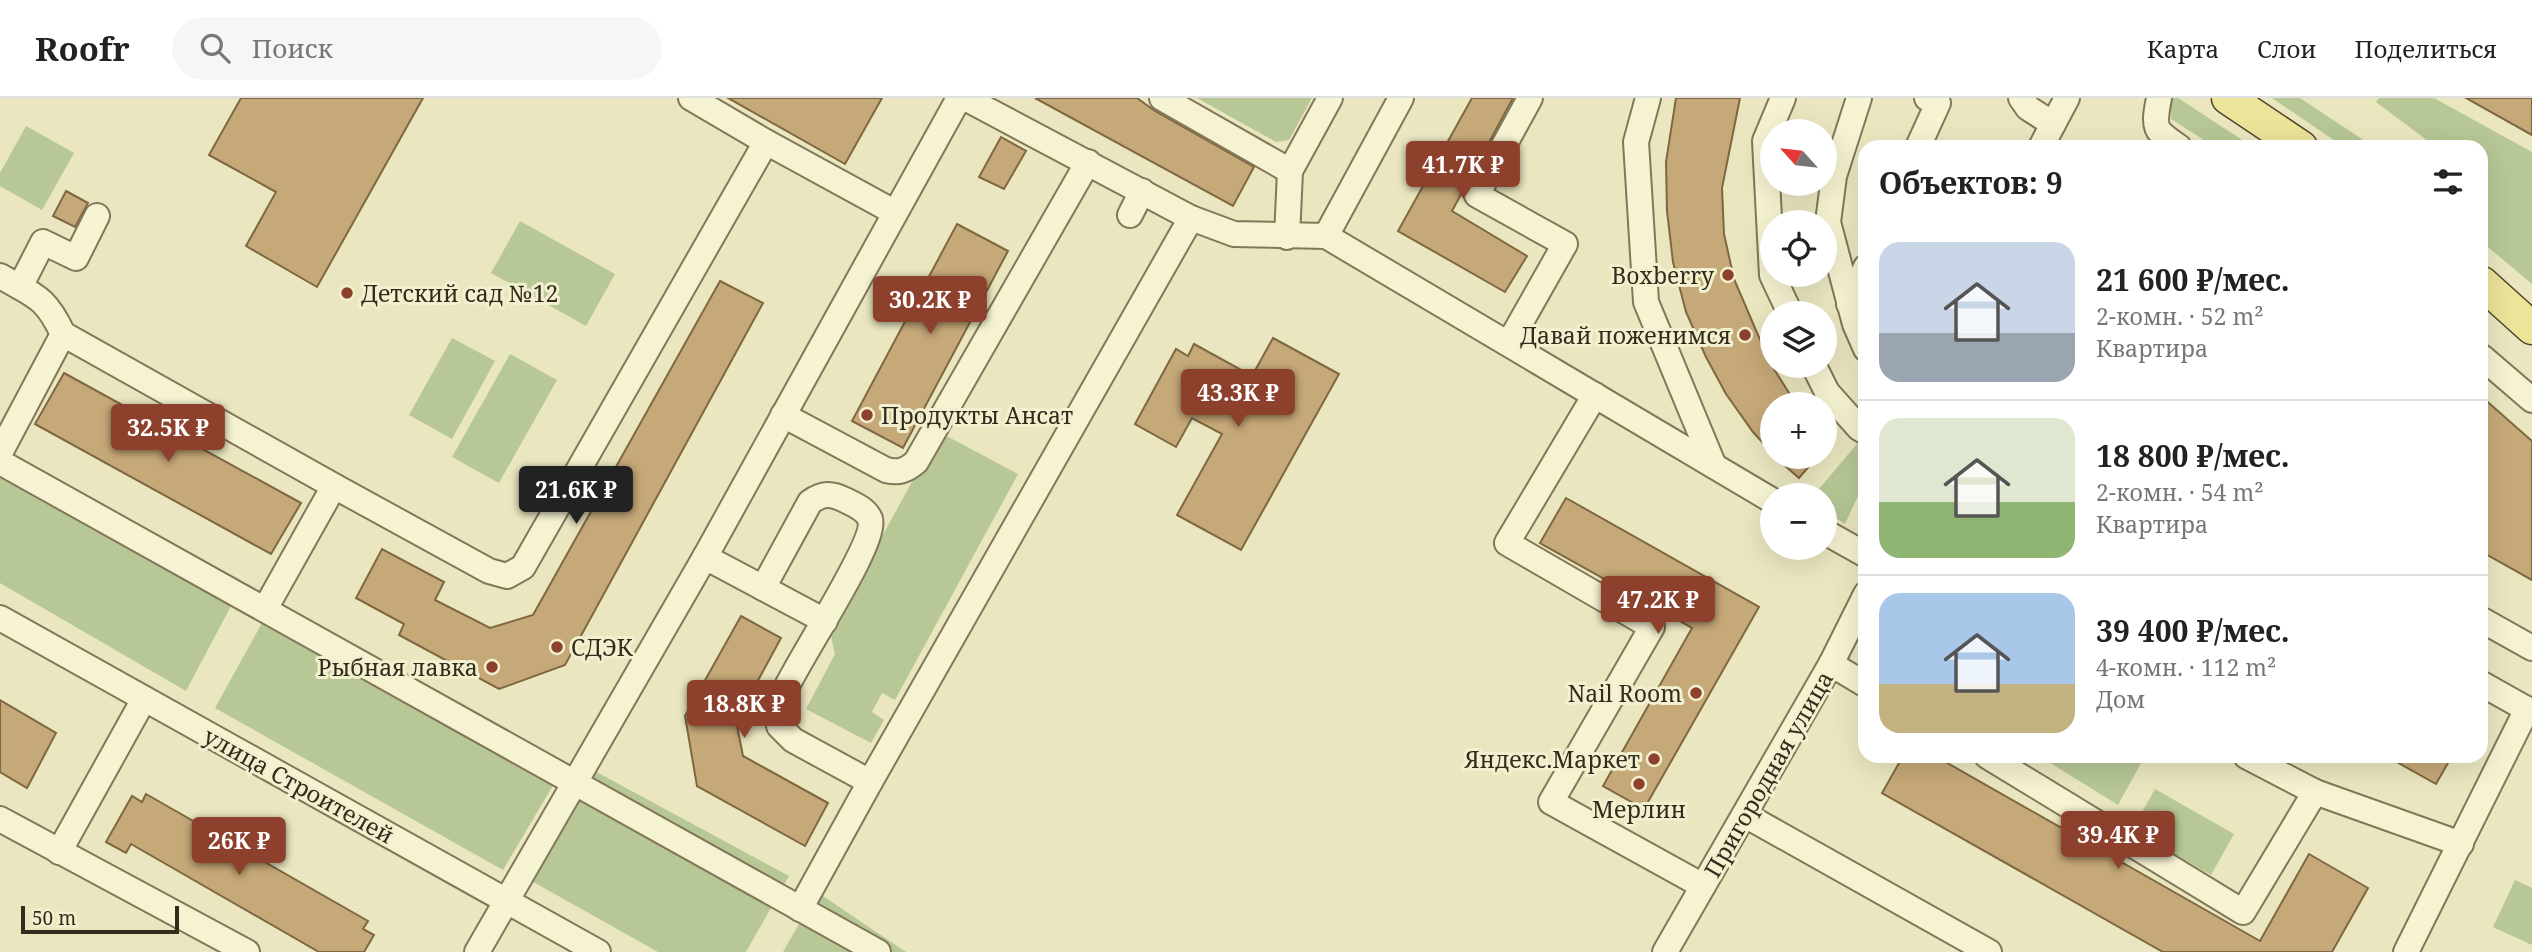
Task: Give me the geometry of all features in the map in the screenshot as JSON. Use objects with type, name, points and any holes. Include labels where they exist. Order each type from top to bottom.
[{"type":"main road","points":[[2228,98],[2291,140]]},
{"type":"main road","points":[[2488,288],[2532,328]]},
{"type":"street","points":[[691,98],[894,212]]},
{"type":"street","points":[[477,952],[705,557],[959,98]]},
{"type":"street","points":[[965,98],[1005,107],[1088,162],[1191,218],[1234,234],[1326,236],[1760,493]]},
{"type":"street","points":[[1161,98],[1290,171]]},
{"type":"street","points":[[1287,237],[1290,171],[1331,98]]},
{"type":"street","points":[[1326,236],[1401,98]]},
{"type":"street","points":[[1509,343],[1565,244],[1477,195],[1530,98]]},
{"type":"street","points":[[1648,98],[1636,142],[1646,302],[1714,466]]},
{"type":"street","points":[[1783,98],[1765,141],[1772,275],[1784,301]]},
{"type":"street","points":[[1858,332],[1828,222],[1833,176],[1859,98]]},
{"type":"street","points":[[1921,140],[1938,103],[1927,98]]},
{"type":"street","points":[[2021,98],[2028,108],[2053,124]]},
{"type":"street","points":[[2044,140],[2067,98]]},
{"type":"street","points":[[2159,98],[2155,126],[2158,133],[2168,140]]},
{"type":"street","points":[[97,216],[76,258],[43,242],[10,282],[40,299],[52,310],[63,334],[489,571],[508,576],[523,567],[766,142]]},
{"type":"street","points":[[783,415],[886,470],[906,470],[916,462],[1088,162]]},
{"type":"street","points":[[1130,215],[1142,191]]},
{"type":"street","points":[[800,909],[1191,218]]},
{"type":"street","points":[[1849,304],[1858,284]]},
{"type":"street","points":[[0,453],[63,334]]},
{"type":"street","points":[[2488,362],[2532,400]]},
{"type":"street","points":[[1820,378],[1827,392],[1858,427]]},
{"type":"street","points":[[1595,395],[1507,543],[1652,627],[1552,802],[1703,886]]},
{"type":"street","points":[[0,462],[878,952]]},
{"type":"street","points":[[265,608],[334,486]]},
{"type":"street","points":[[763,589],[810,502],[820,495],[831,494],[866,512],[870,529],[825,621],[777,707],[779,726],[793,740],[870,782]]},
{"type":"street","points":[[1837,539],[1858,551]]},
{"type":"street","points":[[705,557],[825,621]]},
{"type":"street","name":"Пригородная улица","points":[[1665,952],[1831,664],[1858,610]]},
{"type":"street","name":"улица Строителей","points":[[0,618],[598,952]]},
{"type":"street","points":[[2488,623],[2532,648]]},
{"type":"street","points":[[1831,664],[1858,680]]},
{"type":"street","points":[[2406,952],[2530,710],[2488,687]]},
{"type":"street","points":[[59,852],[144,699]]},
{"type":"street","points":[[2002,763],[2243,912],[2315,792]]},
{"type":"street","points":[[2259,763],[2315,792],[2461,844]]},
{"type":"street","points":[[1745,814],[1788,841],[1989,952]]},
{"type":"street","points":[[0,819],[247,952]]},
{"type":"green space","points":[[1197,98],[1312,98],[1289,140],[1276,142]]},
{"type":"green space","points":[[2170,98],[2178,98],[2242,140],[2204,140],[2171,119]]},
{"type":"green space","points":[[2272,98],[2300,98],[2363,140],[2334,140]]},
{"type":"green space","points":[[2379,98],[2434,98],[2532,152],[2532,284],[2488,247],[2488,140],[2427,140],[2376,102]]},
{"type":"green space","points":[[26,126],[74,153],[42,210],[0,186],[0,173]]},
{"type":"green space","points":[[520,221],[615,274],[586,326],[491,273]]},
{"type":"green space","points":[[452,338],[495,361],[452,439],[409,415]]},
{"type":"green space","points":[[510,354],[557,380],[499,483],[452,457]]},
{"type":"green space","points":[[939,432],[1018,474],[895,700],[882,693],[872,712],[884,720],[871,743],[806,709],[835,654],[830,632]]},
{"type":"green space","points":[[1858,443],[1858,496],[1845,524],[1837,519],[1837,483],[1824,483]]},
{"type":"green space","points":[[0,446],[241,587],[186,691],[0,583]]},
{"type":"green space","points":[[273,603],[565,765],[503,870],[215,708]]},
{"type":"green space","points":[[2050,763],[2141,763],[2118,805]]},
{"type":"green space","points":[[591,769],[789,876],[746,952],[658,952],[528,879]]},
{"type":"green space","points":[[2155,789],[2234,834],[2211,875],[2132,830]]},
{"type":"green space","points":[[2515,880],[2532,888],[2532,945],[2493,927]]},
{"type":"green space","points":[[817,892],[906,952],[783,952]]},
{"type":"building","points":[[241,98],[423,98],[317,287],[246,246],[276,192],[209,155]]},
{"type":"building","points":[[728,98],[882,98],[845,164]]},
{"type":"building","points":[[1035,98],[1137,98],[1254,167],[1233,206]]},
{"type":"building","points":[[1472,98],[1513,98],[1452,211],[1527,256],[1505,292],[1398,231]]},
{"type":"building","points":[[1676,98],[1740,98],[1722,188],[1724,234],[1734,279],[1760,339],[1760,378],[1780,378],[1788,392],[1760,392],[1760,440],[1726,394],[1686,312],[1673,262],[1667,211],[1666,162]]},
{"type":"building","points":[[2466,98],[2532,98],[2532,135]]},
{"type":"building","points":[[1001,137],[1026,151],[1004,189],[979,177]]},
{"type":"building","points":[[66,191],[88,203],[75,227],[53,216]]},
{"type":"building","points":[[957,224],[1008,251],[903,448],[852,421]]},
{"type":"building","points":[[720,281],[763,303],[565,665],[499,689],[399,635],[404,624],[356,598],[382,549],[444,582],[435,600],[490,628],[533,615]]},
{"type":"building","points":[[1273,338],[1339,374],[1241,550],[1177,515],[1222,434],[1192,418],[1176,447],[1135,424],[1176,349],[1188,356],[1194,344],[1252,376]]},
{"type":"building","points":[[64,373],[301,503],[271,554],[35,424]]},
{"type":"building","points":[[2488,402],[2532,441],[2532,580],[2488,555]]},
{"type":"building","points":[[1789,469],[1807,469],[1799,478]]},
{"type":"building","points":[[1566,498],[1759,607],[1644,809],[1603,786],[1692,628],[1540,543]]},
{"type":"building","points":[[741,616],[781,638],[736,721],[743,756],[828,803],[805,846],[697,786],[685,716]]},
{"type":"building","points":[[0,700],[56,733],[27,788],[0,772]]},
{"type":"building","points":[[1899,763],[1947,763],[2260,941],[2309,854],[2368,888],[2332,952],[2163,952],[1882,793]]},
{"type":"building","points":[[2398,763],[2448,763],[2436,784]]},
{"type":"building","points":[[146,794],[368,921],[363,929],[374,935],[364,952],[319,952],[131,844],[126,853],[106,842],[132,796],[142,802]]},
{"type":"place","name":"Boxberry","points":[[1728,275]]},
{"type":"place","name":"Детский сад №12","points":[[347,293]]},
{"type":"place","name":"Давай поженимся","points":[[1745,335]]},
{"type":"place","name":"Продукты Ансат","points":[[867,415]]},
{"type":"place","name":"СДЭК","points":[[557,647]]},
{"type":"place","name":"Рыбная лавка","points":[[492,667]]},
{"type":"place","name":"Nail Room","points":[[1696,693]]},
{"type":"place","name":"Яндекс.Маркет","points":[[1654,759]]},
{"type":"place","name":"Мерлин","points":[[1639,784]]}]
